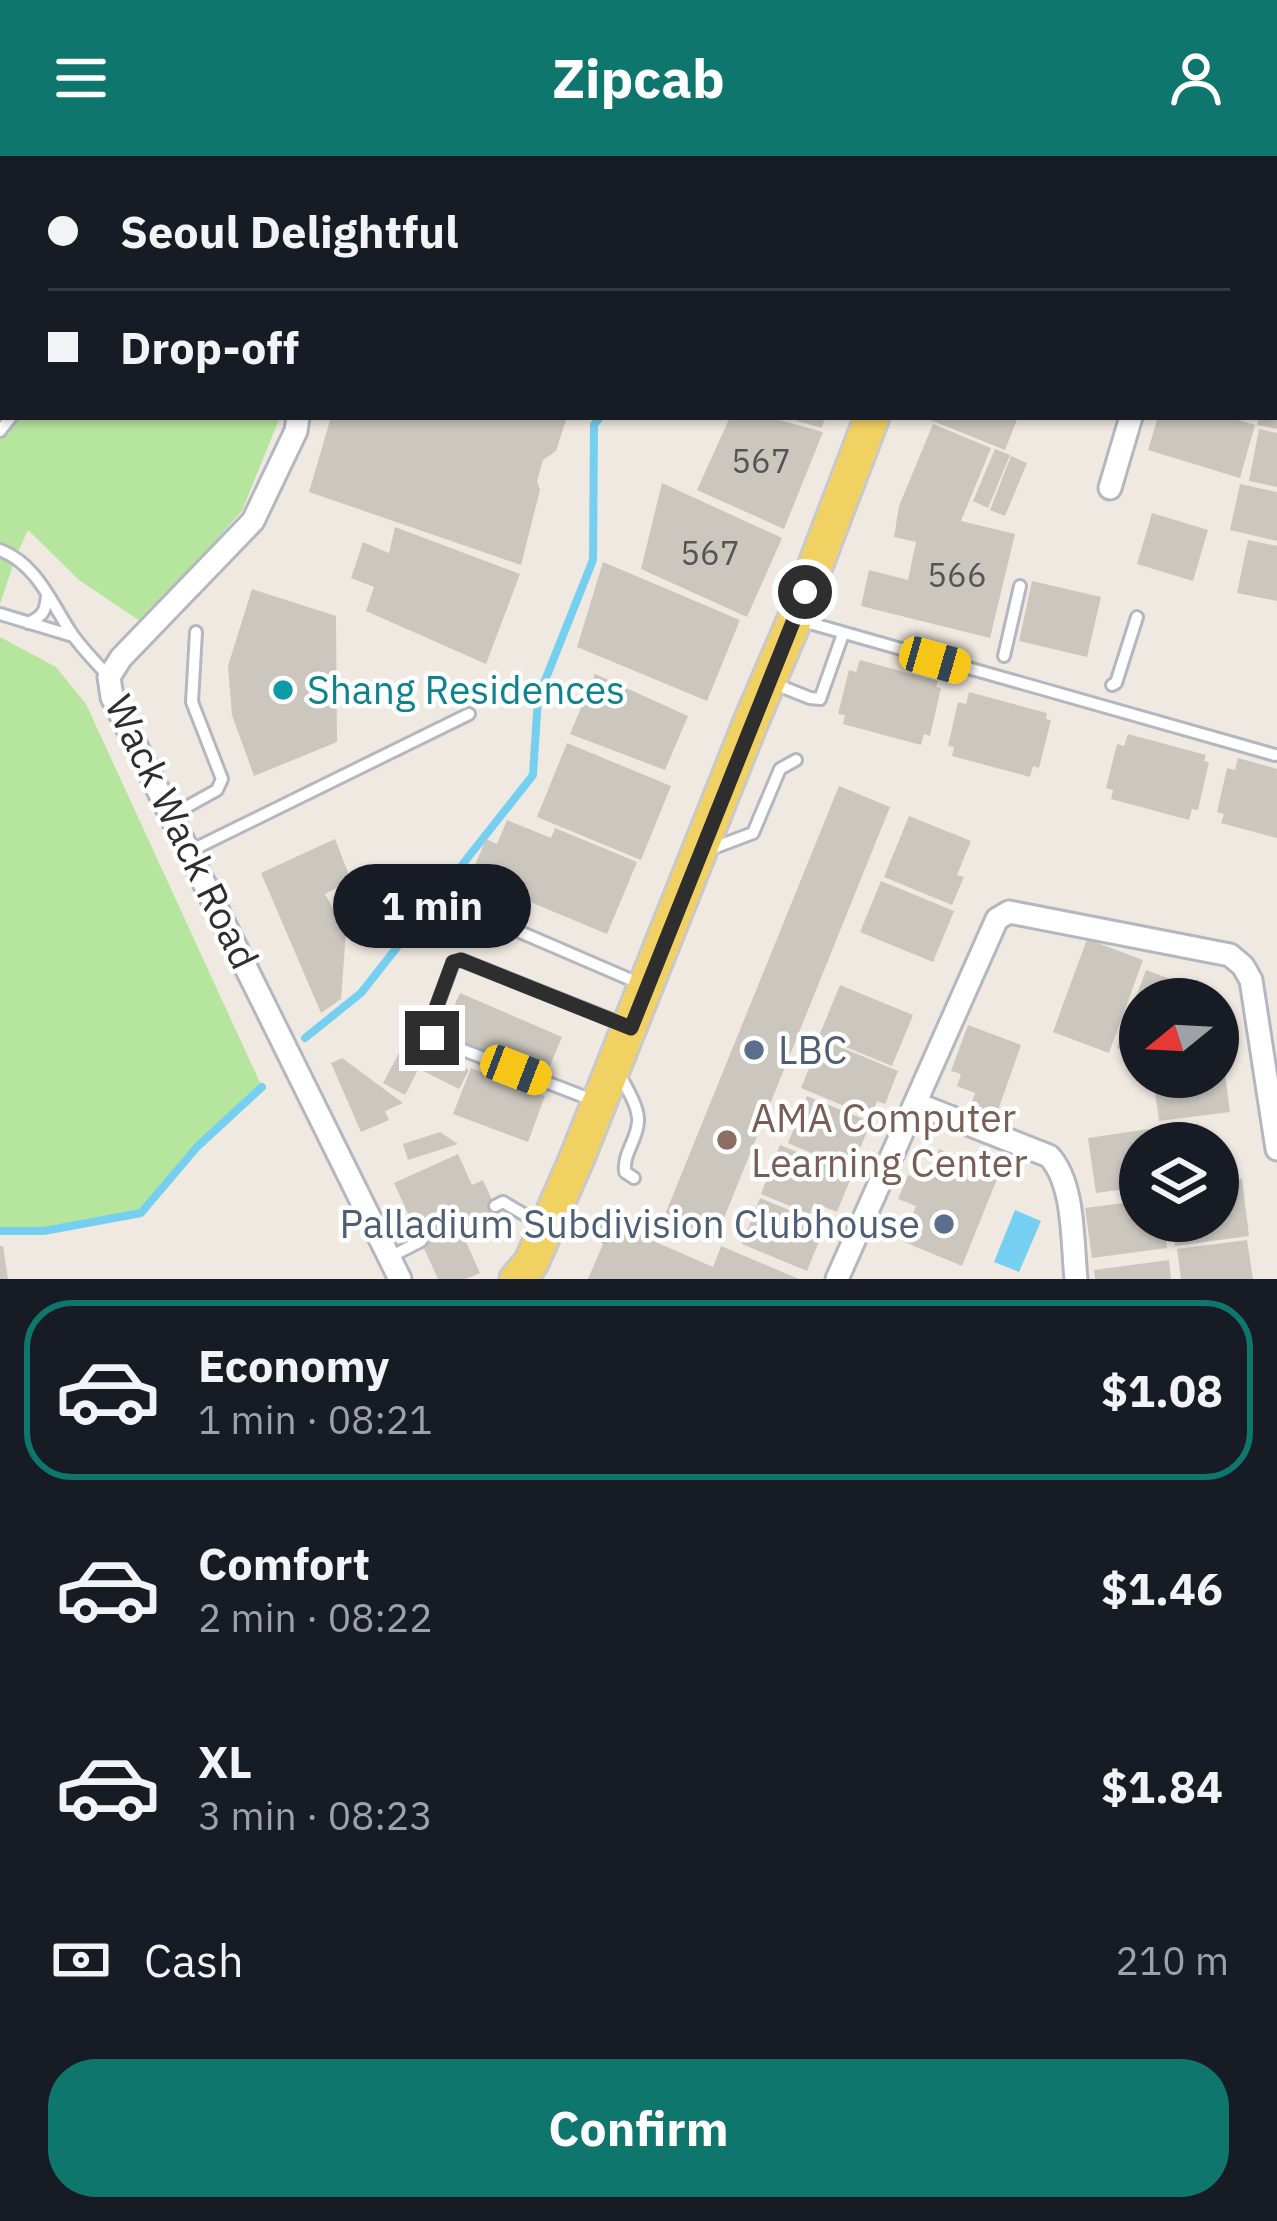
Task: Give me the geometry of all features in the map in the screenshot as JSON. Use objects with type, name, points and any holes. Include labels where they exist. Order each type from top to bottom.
[{"type":"main road","points":[[527,1274],[631,1028],[871,420]]},
{"type":"street","name":"Wack Wack Road","points":[[298,420],[253,521],[109,677],[112,697],[400,1279]]},
{"type":"street","points":[[1110,488],[1130,420]]},
{"type":"street","points":[[837,1279],[997,919],[1009,912],[1230,955],[1243,966],[1251,980],[1277,1149]]},
{"type":"street","points":[[917,1103],[1049,1156],[1065,1181],[1076,1279]]},
{"type":"lane","points":[[0,550],[32,570],[74,636],[109,677]]},
{"type":"lane","points":[[1004,656],[1020,586]]},
{"type":"lane","points":[[28,623],[46,609],[47,594]]},
{"type":"lane","points":[[0,614],[74,636]]},
{"type":"lane","points":[[1112,685],[1137,617]]},
{"type":"lane","points":[[795,619],[1275,755]]},
{"type":"lane","points":[[172,815],[217,790],[222,778],[192,702],[196,632]]},
{"type":"lane","points":[[769,681],[820,699],[844,634]]},
{"type":"lane","points":[[190,851],[469,714]]},
{"type":"lane","points":[[700,854],[753,833],[780,769],[796,760]]},
{"type":"lane","points":[[483,916],[646,987]]},
{"type":"lane","points":[[600,1102],[432,1038],[428,1030],[453,962],[461,960],[631,1028]]},
{"type":"lane","points":[[615,1065],[639,1115],[623,1162],[625,1172],[634,1178]]},
{"type":"lane","points":[[495,1206],[503,1202],[606,1236]]},
{"type":"lane","points":[[390,1257],[421,1241]]},
{"type":"green space","points":[[0,420],[279,420],[242,511],[143,623],[79,580],[28,530],[0,604]]},
{"type":"green space","points":[[0,637],[56,667],[86,704],[262,1087],[197,1147],[141,1213],[44,1231],[0,1231]]},
{"type":"water","points":[[1015,1210],[1041,1221],[1019,1272],[994,1262]]},
{"type":"building","points":[[330,420],[566,420],[556,451],[543,460],[521,565],[309,492]]},
{"type":"building","points":[[729,420],[779,420],[823,432],[784,529],[697,490]]},
{"type":"building","points":[[797,420],[824,420],[822,428]]},
{"type":"building","points":[[930,420],[1017,420],[1005,450]]},
{"type":"building","points":[[1157,420],[1239,420],[1255,425],[1240,478],[1148,450]]},
{"type":"building","points":[[1258,420],[1277,420],[1277,429],[1257,425]]},
{"type":"building","points":[[933,424],[991,448],[961,521],[1015,534],[990,638],[861,606],[869,570],[908,580],[916,542],[894,537],[899,506]]},
{"type":"building","points":[[1259,429],[1277,433],[1277,487],[1249,481]]},
{"type":"building","points":[[995,449],[1010,455],[988,508],[973,501]]},
{"type":"building","points":[[1011,456],[1027,463],[1005,516],[990,510]]},
{"type":"building","points":[[662,483],[782,538],[747,617],[641,569]]},
{"type":"building","points":[[1240,484],[1277,492],[1277,541],[1230,530]]},
{"type":"building","points":[[1152,513],[1208,530],[1193,581],[1137,564]]},
{"type":"building","points":[[395,527],[520,574],[486,664],[366,611],[374,587],[351,578],[363,542],[389,553]]},
{"type":"building","points":[[1248,540],[1277,546],[1277,601],[1237,593]]},
{"type":"building","points":[[603,562],[740,620],[707,701],[577,647]]},
{"type":"building","points":[[1032,581],[1101,597],[1087,657],[1019,641]]},
{"type":"building","name":"Shang Residences","points":[[252,589],[336,616],[337,742],[254,776],[232,715],[228,666]]},
{"type":"building","points":[[860,660],[938,681],[936,687],[941,688],[930,736],[924,734],[921,745],[843,724],[845,715],[838,714],[849,670],[856,672]]},
{"type":"building","points":[[595,674],[688,716],[665,770],[570,734]]},
{"type":"building","points":[[969,692],[1047,713],[1046,719],[1051,720],[1039,768],[1033,766],[1030,777],[952,756],[954,747],[948,746],[958,702],[966,704]]},
{"type":"building","points":[[1128,734],[1206,755],[1204,761],[1209,762],[1198,810],[1192,809],[1189,820],[1111,799],[1113,790],[1106,788],[1117,744],[1124,746]]},
{"type":"building","points":[[567,743],[671,786],[641,860],[537,817]]},
{"type":"building","points":[[1238,758],[1277,769],[1277,838],[1221,823],[1224,814],[1217,812],[1227,768],[1235,770]]},
{"type":"building","points":[[839,786],[890,807],[716,1238],[664,1217]]},
{"type":"building","points":[[909,816],[971,841],[957,875],[964,877],[952,905],[884,877]]},
{"type":"building","points":[[507,820],[551,838],[555,828],[637,862],[607,934],[470,877],[486,839],[497,844]]},
{"type":"building","points":[[335,839],[351,880],[325,894],[335,912],[347,919],[341,999],[321,1013],[261,873]]},
{"type":"building","points":[[881,881],[954,911],[933,962],[860,932]]},
{"type":"building","points":[[1087,939],[1143,960],[1136,978],[1119,978],[1119,1026],[1109,1053],[1053,1032]]},
{"type":"building","points":[[1146,970],[1168,978],[1143,978]]},
{"type":"building","points":[[840,985],[913,1015],[892,1066],[819,1036]]},
{"type":"building","points":[[460,993],[562,1037],[549,1068],[517,1054],[513,1064],[442,1033]]},
{"type":"building","points":[[968,1025],[1021,1045],[996,1116],[970,1107],[975,1093],[957,1086],[961,1074],[951,1071]]},
{"type":"building","points":[[408,1036],[430,1047],[405,1095],[383,1083]]},
{"type":"building","points":[[821,1039],[898,1071],[885,1104],[877,1101],[871,1117],[801,1088]]},
{"type":"building","points":[[431,1051],[469,1070],[459,1089],[421,1070]]},
{"type":"building","points":[[342,1058],[403,1103],[385,1111],[389,1120],[361,1132],[331,1063]]},
{"type":"building","points":[[471,1068],[545,1096],[528,1142],[453,1114]]},
{"type":"building","points":[[807,1096],[871,1122],[851,1170],[788,1143]]},
{"type":"building","points":[[1156,1098],[1228,1098],[1230,1112],[1159,1121]]},
{"type":"building","points":[[440,1132],[458,1144],[408,1160],[403,1144]]},
{"type":"building","points":[[1119,1133],[1119,1190],[1096,1193],[1088,1138]]},
{"type":"building","points":[[780,1145],[852,1175],[837,1212],[814,1203],[810,1214],[761,1194]]},
{"type":"building","name":"Palladium Subdivision Clubhouse","points":[[939,1149],[999,1174],[962,1266],[902,1241],[916,1206],[898,1199],[908,1175],[926,1182]]},
{"type":"building","points":[[458,1154],[472,1185],[483,1180],[503,1225],[466,1242],[480,1273],[466,1279],[438,1279],[394,1183]]},
{"type":"building","points":[[1239,1179],[1249,1236],[1239,1237]]},
{"type":"building","points":[[760,1198],[820,1223],[814,1239],[819,1241],[807,1271],[742,1244]]},
{"type":"building","points":[[1119,1204],[1119,1242],[1166,1242],[1167,1248],[1092,1258],[1085,1208]]},
{"type":"building","points":[[612,1223],[713,1267],[721,1246],[799,1279],[588,1279]]},
{"type":"building","points":[[1247,1240],[1253,1279],[1181,1279],[1177,1249]]},
{"type":"building","points":[[3,1246],[8,1279],[0,1279]]},
{"type":"building","points":[[1169,1260],[1171,1279],[1095,1279],[1094,1270]]},
{"type":"waterway","points":[[305,1038],[361,993],[533,775],[538,698],[593,560],[598,420]]},
{"type":"waterway","points":[[0,1231],[44,1231],[141,1213],[197,1147],[262,1087]]},
{"type":"place","name":"Shang Residences","points":[[283,690]]},
{"type":"place","name":"LBC","points":[[754,1050]]},
{"type":"place","name":"AMA Computer Learning Center","points":[[727,1140]]},
{"type":"place","name":"Palladium Subdivision Clubhouse","points":[[944,1224]]},
{"type":"route","points":[[432,1038],[428,1030],[453,962],[461,960],[631,1028],[805,592]]}]
